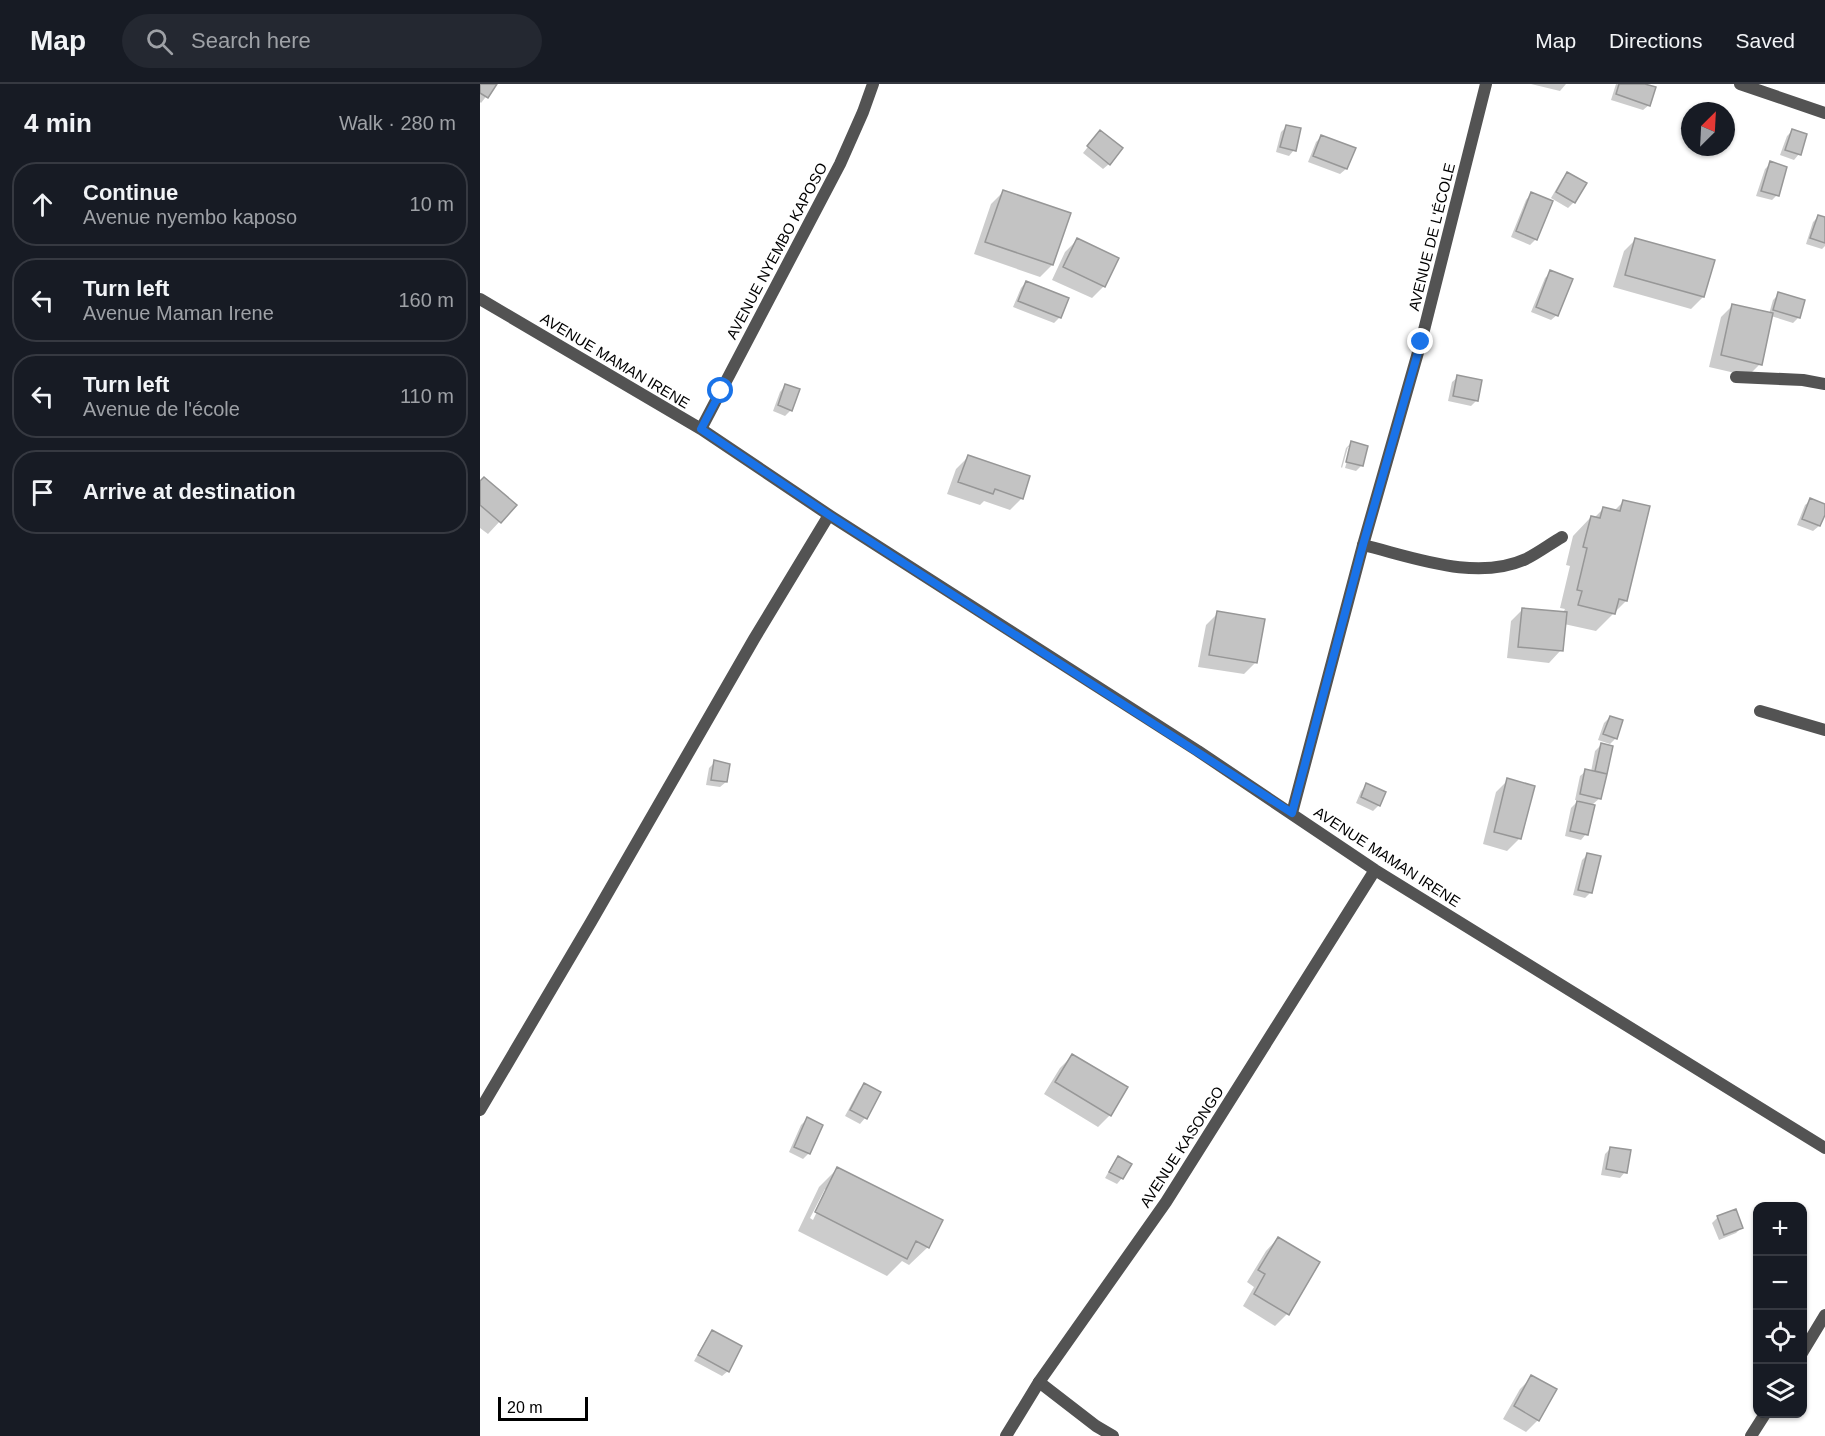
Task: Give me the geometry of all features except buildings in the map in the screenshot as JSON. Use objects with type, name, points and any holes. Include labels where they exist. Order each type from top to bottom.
[{"type":"street","name":"AVENUE NYEMBO KAPOSO","points":[[701,429],[840,164],[873,84]]},
{"type":"street","name":"AVENUE DE L'ÉCOLE","points":[[1292,813],[1363,545],[1421,342],[1486,84]]},
{"type":"street","points":[[1740,84],[1825,112]]},
{"type":"street","name":"AVENUE MAMAN IRENE","points":[[480,298],[701,429],[829,515],[1292,813],[1375,870],[1824,1144]]},
{"type":"street","points":[[1736,377],[1803,380],[1825,384]]},
{"type":"street","points":[[480,1110],[764,621],[829,515]]},
{"type":"street","points":[[1363,545],[1439,563],[1469,567],[1496,567],[1525,559],[1562,537]]},
{"type":"street","points":[[1760,711],[1825,730]]},
{"type":"street","name":"AVENUE KASONGO","points":[[1006,1436],[1039,1382],[1166,1202],[1375,870]]},
{"type":"street","points":[[1807,1346],[1825,1315]]},
{"type":"street","points":[[1039,1382],[1096,1426],[1113,1436]]},
{"type":"street","points":[[1751,1436],[1762,1418]]},
{"type":"route","points":[[721,391],[701,429],[829,515],[1292,813],[1363,545],[1421,342]]}]
